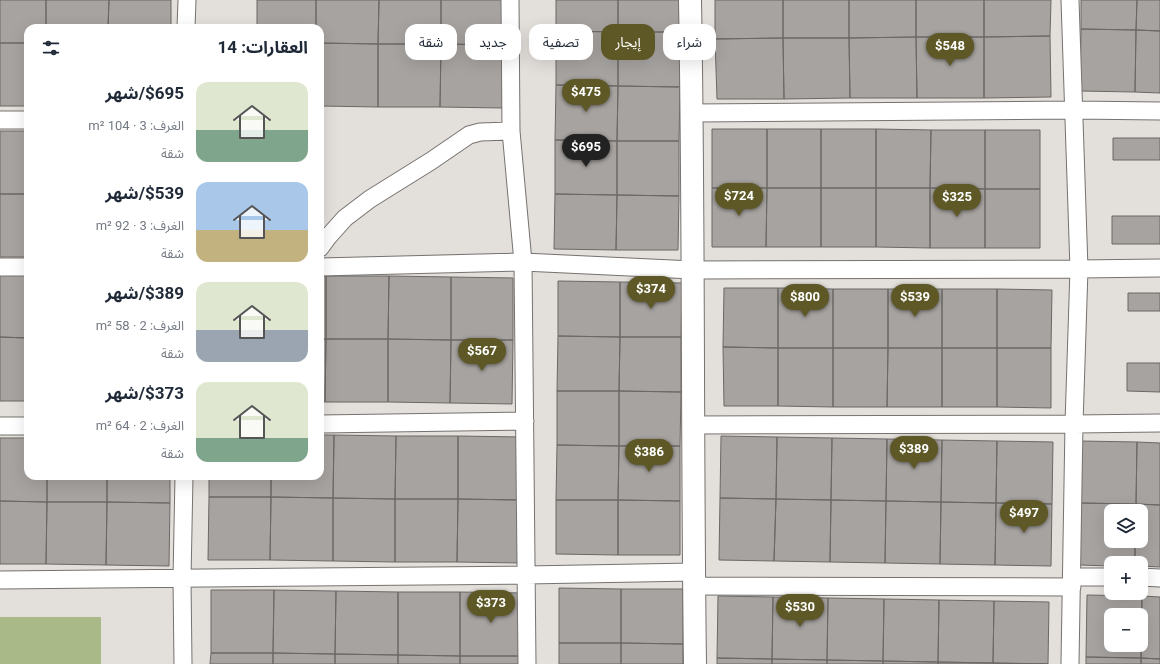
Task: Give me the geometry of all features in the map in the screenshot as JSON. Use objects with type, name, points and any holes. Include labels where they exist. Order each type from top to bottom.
[{"type":"street","points":[[186,24],[187,0]]},
{"type":"street","points":[[510,0],[511,131],[522,262],[527,664]]},
{"type":"street","points":[[690,0],[695,664]]},
{"type":"street","points":[[1070,0],[1079,269],[1074,424],[1070,664]]},
{"type":"street","points":[[692,113],[1160,110]]},
{"type":"street","points":[[0,120],[24,120]]},
{"type":"street","points":[[324,242],[345,218],[370,198],[431,161],[469,135],[480,132],[511,131]]},
{"type":"street","points":[[324,267],[522,262],[693,270],[1160,268]]},
{"type":"street","points":[[0,267],[24,267]]},
{"type":"street","points":[[324,424],[525,421]]},
{"type":"street","points":[[693,425],[1160,423]]},
{"type":"street","points":[[0,426],[24,426]]},
{"type":"street","points":[[184,480],[182,579],[184,664]]},
{"type":"street","points":[[0,580],[526,575],[694,579],[1072,582],[1104,578]]},
{"type":"street","points":[[1148,577],[1160,578]]},
{"type":"green space","points":[[0,617],[101,617],[101,664],[0,664]]},
{"type":"building","points":[[0,0],[46,0],[46,24],[24,24],[24,43],[0,43]]},
{"type":"building","points":[[46,0],[109,0],[108,24],[46,24]]},
{"type":"building","points":[[109,0],[171,0],[171,24],[108,24]]},
{"type":"building","points":[[257,0],[316,0],[316,24],[257,24]]},
{"type":"building","points":[[316,0],[379,0],[378,44],[324,43],[324,24],[316,24]]},
{"type":"building","points":[[379,0],[441,0],[441,24],[405,24],[405,44],[378,44]]},
{"type":"building","points":[[441,0],[503,0],[503,24],[465,24],[465,44],[457,44],[457,24],[441,24]]},
{"type":"building","points":[[556,0],[618,0],[618,24],[601,24],[601,32],[593,32],[593,24],[556,24]]},
{"type":"building","points":[[618,0],[680,0],[680,24],[663,24],[663,32],[655,32],[655,24],[618,24]]},
{"type":"building","points":[[715,0],[783,0],[783,38],[716,39]]},
{"type":"building","points":[[783,0],[849,0],[849,38],[783,38]]},
{"type":"building","points":[[849,0],[916,0],[916,37],[849,38]]},
{"type":"building","points":[[916,0],[984,0],[984,37],[916,37]]},
{"type":"building","points":[[984,0],[1051,0],[1050,36],[984,37]]},
{"type":"building","points":[[1081,0],[1137,0],[1136,30],[1081,29]]},
{"type":"building","points":[[1137,0],[1160,0],[1160,31],[1136,30]]},
{"type":"building","points":[[1081,29],[1136,30],[1135,92],[1080,91]]},
{"type":"building","points":[[1136,30],[1160,31],[1160,93],[1135,92]]},
{"type":"building","points":[[593,32],[601,32],[601,60],[618,60],[618,86],[556,85],[556,60],[593,60]]},
{"type":"building","points":[[655,32],[663,32],[663,60],[680,60],[680,87],[618,86],[618,60],[655,60]]},
{"type":"building","points":[[1050,36],[1051,97],[984,98],[984,37]]},
{"type":"building","points":[[916,37],[984,37],[984,98],[917,98]]},
{"type":"building","points":[[916,37],[917,98],[850,98],[849,38]]},
{"type":"building","points":[[783,38],[784,99],[717,99],[716,39]]},
{"type":"building","points":[[783,38],[849,38],[850,98],[784,99]]},
{"type":"building","points":[[0,43],[24,43],[24,106],[0,106]]},
{"type":"building","points":[[324,43],[378,44],[378,107],[324,106]]},
{"type":"building","points":[[378,44],[405,44],[405,60],[441,60],[440,107],[378,107]]},
{"type":"building","points":[[457,44],[465,44],[465,60],[503,60],[503,108],[440,107],[441,60],[457,60]]},
{"type":"building","points":[[556,85],[618,86],[617,141],[555,140]]},
{"type":"building","points":[[618,86],[680,87],[679,141],[617,141]]},
{"type":"building","points":[[712,129],[767,129],[767,188],[712,188]]},
{"type":"building","points":[[767,129],[821,129],[821,188],[767,188]]},
{"type":"building","points":[[821,129],[876,129],[876,188],[821,188]]},
{"type":"building","points":[[876,129],[931,130],[930,188],[876,188]]},
{"type":"building","points":[[931,130],[985,130],[985,189],[930,188]]},
{"type":"building","points":[[985,130],[1040,130],[1040,189],[985,189]]},
{"type":"building","points":[[0,131],[24,131],[24,194],[0,194]]},
{"type":"building","points":[[1113,138],[1160,138],[1160,160],[1113,160]]},
{"type":"building","points":[[555,140],[617,141],[617,195],[555,194]]},
{"type":"building","points":[[617,141],[679,141],[679,196],[617,195]]},
{"type":"building","points":[[712,188],[767,188],[766,247],[712,247]]},
{"type":"building","points":[[767,188],[821,188],[821,247],[766,247]]},
{"type":"building","points":[[821,188],[876,188],[876,247],[821,247]]},
{"type":"building","points":[[876,188],[930,188],[930,248],[876,247]]},
{"type":"building","points":[[930,188],[985,189],[985,248],[930,248]]},
{"type":"building","points":[[985,189],[1040,189],[1040,248],[985,248]]},
{"type":"building","points":[[0,194],[24,194],[24,257],[0,257]]},
{"type":"building","points":[[555,194],[617,195],[616,250],[554,249]]},
{"type":"building","points":[[617,195],[679,196],[678,250],[616,250]]},
{"type":"building","points":[[1112,216],[1160,216],[1160,244],[1112,244]]},
{"type":"building","points":[[0,274],[24,275],[24,338],[0,337]]},
{"type":"building","points":[[324,276],[326,276],[326,339],[324,339]]},
{"type":"building","points":[[326,276],[389,276],[388,339],[326,339]]},
{"type":"building","points":[[389,276],[451,277],[451,340],[388,339]]},
{"type":"building","points":[[451,277],[513,278],[513,340],[451,340]]},
{"type":"building","points":[[558,281],[620,282],[620,337],[558,336]]},
{"type":"building","points":[[620,282],[682,283],[681,337],[620,337]]},
{"type":"building","points":[[724,288],[778,288],[778,348],[723,347]]},
{"type":"building","points":[[778,288],[833,289],[833,348],[778,348]]},
{"type":"building","points":[[833,289],[888,289],[888,348],[833,348]]},
{"type":"building","points":[[888,289],[942,289],[942,348],[888,348]]},
{"type":"building","points":[[942,289],[997,289],[997,348],[942,348]]},
{"type":"building","points":[[997,289],[1052,290],[1051,348],[997,348]]},
{"type":"building","points":[[1128,293],[1160,293],[1160,311],[1128,311]]},
{"type":"building","points":[[558,336],[620,337],[619,391],[557,391]]},
{"type":"building","points":[[0,337],[24,338],[24,401],[0,401]]},
{"type":"building","points":[[620,337],[681,337],[681,392],[619,391]]},
{"type":"building","points":[[324,339],[326,339],[325,402]]},
{"type":"building","points":[[326,339],[388,339],[388,402],[325,402]]},
{"type":"building","points":[[388,339],[451,340],[450,403],[388,402]]},
{"type":"building","points":[[451,340],[513,340],[512,404],[450,403]]},
{"type":"building","points":[[723,347],[778,348],[778,406],[724,406]]},
{"type":"building","points":[[778,348],[833,348],[833,407],[778,406]]},
{"type":"building","points":[[833,348],[888,348],[887,407],[833,407]]},
{"type":"building","points":[[888,348],[942,348],[942,407],[887,407]]},
{"type":"building","points":[[942,348],[997,348],[997,407],[942,407]]},
{"type":"building","points":[[997,348],[1051,348],[1051,408],[997,407]]},
{"type":"building","points":[[1127,363],[1160,363],[1160,392],[1127,391]]},
{"type":"building","points":[[557,391],[619,391],[619,446],[557,445]]},
{"type":"building","points":[[619,391],[681,392],[680,446],[619,446]]},
{"type":"building","points":[[324,435],[334,435],[333,498],[271,497],[271,480],[324,480]]},
{"type":"building","points":[[334,435],[396,436],[395,499],[333,498]]},
{"type":"building","points":[[396,436],[458,436],[458,499],[395,499]]},
{"type":"building","points":[[458,436],[521,437],[520,500],[458,499]]},
{"type":"building","points":[[721,436],[777,437],[776,499],[720,498]]},
{"type":"building","points":[[777,437],[832,438],[831,500],[776,499]]},
{"type":"building","points":[[0,438],[24,438],[24,480],[47,480],[47,502],[0,501]]},
{"type":"building","points":[[832,438],[887,439],[886,501],[831,500]]},
{"type":"building","points":[[887,439],[942,440],[941,502],[886,501]]},
{"type":"building","points":[[942,440],[997,441],[996,503],[941,502]]},
{"type":"building","points":[[997,441],[1053,442],[1052,504],[996,503]]},
{"type":"building","points":[[1081,441],[1137,442],[1136,504],[1080,503]]},
{"type":"building","points":[[1137,442],[1160,443],[1160,505],[1136,504]]},
{"type":"building","points":[[557,445],[619,446],[618,500],[556,500]]},
{"type":"building","points":[[619,446],[680,446],[680,501],[618,500]]},
{"type":"building","points":[[47,480],[107,480],[107,502],[47,502]]},
{"type":"building","points":[[107,480],[170,480],[170,503],[107,502]]},
{"type":"building","points":[[209,480],[271,480],[271,497],[209,497]]},
{"type":"building","points":[[209,497],[271,497],[270,560],[208,560]]},
{"type":"building","points":[[271,497],[333,498],[333,561],[270,560]]},
{"type":"building","points":[[333,498],[395,499],[395,562],[333,561]]},
{"type":"building","points":[[720,498],[776,499],[774,561],[719,560]]},
{"type":"building","points":[[395,499],[458,499],[457,562],[395,562]]},
{"type":"building","points":[[458,499],[520,500],[520,563],[457,562]]},
{"type":"building","points":[[776,499],[831,500],[830,562],[774,561]]},
{"type":"building","points":[[556,500],[618,500],[618,555],[556,554]]},
{"type":"building","points":[[618,500],[680,501],[680,555],[618,555]]},
{"type":"building","points":[[831,500],[886,501],[885,563],[830,562]]},
{"type":"building","points":[[0,501],[47,502],[46,564],[0,564]]},
{"type":"building","points":[[886,501],[941,502],[940,564],[885,563]]},
{"type":"building","points":[[47,502],[107,502],[106,565],[46,564]]},
{"type":"building","points":[[107,502],[170,503],[169,566],[106,565]]},
{"type":"building","points":[[941,502],[996,503],[995,565],[940,564]]},
{"type":"building","points":[[996,503],[1052,504],[1051,566],[995,565]]},
{"type":"building","points":[[1080,503],[1136,504],[1104,504],[1104,548],[1135,548],[1135,556],[1104,556],[1104,566],[1079,565]]},
{"type":"building","points":[[1148,504],[1160,505],[1160,567],[1148,566],[1148,556],[1135,556],[1135,548],[1148,548]]},
{"type":"building","points":[[559,588],[621,589],[621,643],[559,643]]},
{"type":"building","points":[[621,589],[683,589],[683,644],[621,643]]},
{"type":"building","points":[[211,590],[274,590],[273,653],[211,653]]},
{"type":"building","points":[[274,590],[336,591],[335,654],[273,653]]},
{"type":"building","points":[[336,591],[398,592],[398,655],[335,654]]},
{"type":"building","points":[[398,592],[460,592],[460,656],[398,655]]},
{"type":"building","points":[[460,592],[523,593],[522,656],[460,656]]},
{"type":"building","points":[[1087,595],[1104,595],[1104,600],[1142,600],[1142,608],[1104,608],[1104,652],[1141,652],[1141,658],[1086,657]]},
{"type":"building","points":[[718,596],[773,597],[772,659],[717,658]]},
{"type":"building","points":[[1148,596],[1160,597],[1160,659],[1141,658],[1141,652],[1148,652],[1148,608],[1142,608],[1142,600],[1148,600]]},
{"type":"building","points":[[773,597],[828,598],[827,660],[772,659]]},
{"type":"building","points":[[828,598],[884,599],[883,661],[827,660]]},
{"type":"building","points":[[884,599],[939,600],[938,662],[883,661]]},
{"type":"building","points":[[939,600],[994,601],[993,663],[938,662]]},
{"type":"building","points":[[994,601],[1049,602],[1048,664],[993,663]]},
{"type":"building","points":[[559,643],[621,643],[621,664],[559,664]]},
{"type":"building","points":[[621,643],[683,644],[683,664],[621,664]]},
{"type":"building","points":[[211,653],[273,653],[273,664],[210,664]]},
{"type":"building","points":[[273,653],[335,654],[335,664],[273,664]]},
{"type":"building","points":[[335,654],[398,655],[398,664],[335,664]]},
{"type":"building","points":[[398,655],[460,656],[460,664],[398,664]]},
{"type":"building","points":[[460,656],[522,656],[522,664],[460,664]]},
{"type":"building","points":[[1086,657],[1141,658],[1141,664],[1086,664]]},
{"type":"building","points":[[717,658],[772,659],[772,664],[717,664]]},
{"type":"building","points":[[1141,658],[1160,659],[1160,664],[1141,664]]},
{"type":"building","points":[[772,659],[827,660],[827,664],[772,664]]},
{"type":"building","points":[[827,660],[883,661],[883,664],[827,664]]},
{"type":"building","points":[[883,661],[938,662],[938,664],[883,664]]},
{"type":"building","points":[[938,662],[993,663],[993,664],[938,664]]},
{"type":"building","points":[[993,663],[1048,664],[993,664]]}]
